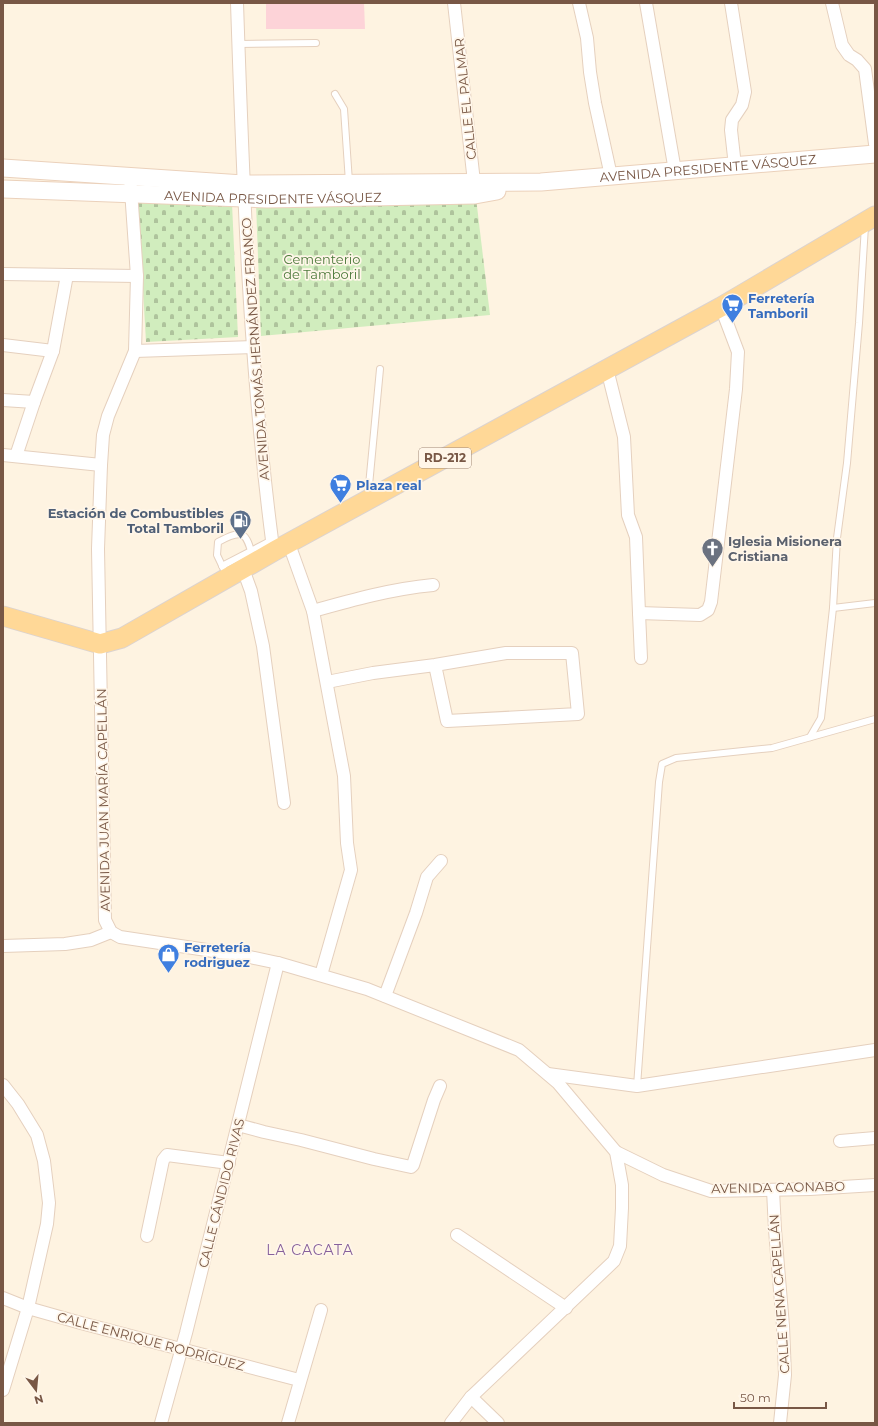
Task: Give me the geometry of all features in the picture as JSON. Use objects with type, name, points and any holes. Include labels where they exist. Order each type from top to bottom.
[{"type":"main road","name":"RD-212","points":[[100,644],[122,638],[240,565],[368,500],[721,307],[870,219]]},
{"type":"main road","points":[[3,616],[100,644]]},
{"type":"street","name":"AVENIDA TOMÁS HERNÁNDEZ FRANCO","points":[[237,3],[244,191],[263,466],[279,545],[312,611],[327,682],[344,776],[347,843],[351,870],[321,976]]},
{"type":"street","name":"CALLE EL PALMAR","points":[[454,3],[474,189]]},
{"type":"street","points":[[580,3],[587,38],[595,103],[611,176]]},
{"type":"street","points":[[646,3],[675,171]]},
{"type":"street","points":[[731,3],[745,92],[742,105],[732,120],[731,130],[735,166]]},
{"type":"street","points":[[832,3],[842,45],[865,69],[875,144]]},
{"type":"street","name":"AVENIDA PRESIDENTE VÁSQUEZ","points":[[3,168],[130,176],[244,191],[267,199],[474,189],[875,154]]},
{"type":"street","points":[[130,176],[137,276],[135,351],[254,347]]},
{"type":"street","name":"AVENIDA PRESIDENTE VÁSQUEZ","points":[[3,189],[131,194],[244,191],[350,184],[474,189]]},
{"type":"street","points":[[3,274],[137,276]]},
{"type":"street","points":[[16,456],[53,351],[67,275]]},
{"type":"street","points":[[639,613],[700,615],[708,610],[711,602],[735,395],[738,352],[721,307]]},
{"type":"street","points":[[3,345],[53,351]]},
{"type":"street","name":"AVENIDA JUAN MARÍA CAPELLÁN","points":[[110,932],[106,920],[100,644],[98,549],[100,465],[103,435],[108,416],[135,351]]},
{"type":"street","points":[[607,369],[624,437],[628,515],[636,537],[641,658]]},
{"type":"street","points":[[3,400],[34,402]]},
{"type":"street","points":[[3,455],[100,465]]},
{"type":"street","points":[[240,565],[251,591],[263,646],[284,803]]},
{"type":"street","points":[[312,611],[381,592],[433,585]]},
{"type":"street","points":[[327,682],[373,673],[435,665],[506,653],[572,653],[578,714],[447,721],[435,665]]},
{"type":"street","points":[[385,996],[416,913],[427,877],[441,861]]},
{"type":"street","points":[[3,946],[65,944],[91,940],[110,932],[120,937],[240,955],[278,963],[367,989],[519,1050],[558,1083],[616,1152],[622,1185],[620,1246],[614,1261],[471,1397],[451,1423]]},
{"type":"street","name":"CALLE CÁNDIDO RIVAS","points":[[161,1423],[182,1350],[278,963]]},
{"type":"street","points":[[548,1074],[637,1086],[875,1050]]},
{"type":"street","points":[[3,1085],[18,1104],[37,1135],[44,1161],[49,1203],[47,1224],[28,1308],[3,1390]]},
{"type":"street","points":[[238,1126],[301,1140],[374,1160],[411,1167],[413,1165],[440,1086]]},
{"type":"street","points":[[840,1141],[875,1138]]},
{"type":"street","name":"AVENIDA CAONABO","points":[[616,1152],[663,1174],[711,1191],[773,1190],[875,1185]]},
{"type":"street","points":[[147,1236],[163,1160],[166,1155],[229,1163]]},
{"type":"street","name":"CALLE NENA CAPELLÁN","points":[[773,1190],[785,1375],[780,1423]]},
{"type":"street","points":[[457,1235],[566,1308]]},
{"type":"street","name":"CALLE ENRIQUE RODRÍGUEZ","points":[[3,1298],[28,1308],[299,1380]]},
{"type":"street","points":[[288,1423],[299,1380],[321,1310]]},
{"type":"street","points":[[471,1397],[498,1423]]},
{"type":"lane","points":[[238,44],[316,43]]},
{"type":"lane","points":[[334,94],[344,110],[350,184]]},
{"type":"lane","points":[[810,737],[821,718],[834,608],[837,538],[847,463],[870,219]]},
{"type":"lane","points":[[368,500],[380,369]]},
{"type":"lane","points":[[834,608],[875,603]]},
{"type":"lane","points":[[637,1086],[662,764],[676,758],[772,748],[875,719]]},
{"type":"shaded area","points":[[266,3],[364,3],[365,29],[266,29]]},
{"type":"green space","name":"Cementerio de Tamboril","points":[[476,198],[490,315],[261,336],[256,203]]},
{"type":"green space","points":[[138,202],[232,203],[238,337],[146,342]]},
{"type":"place","name":"Ferretería Tamboril","points":[[733,324]]},
{"type":"place","name":"Plaza real","points":[[341,504]]},
{"type":"place","name":"Estación de Combustibles Total Tamboril","points":[[240,540]]},
{"type":"place","name":"Iglesia Misionera Cristiana","points":[[712,568]]},
{"type":"place","name":"Ferretería rodriguez","points":[[168,974]]},
{"type":"district","name":"LA CACATA","points":[[310,1250]]}]
